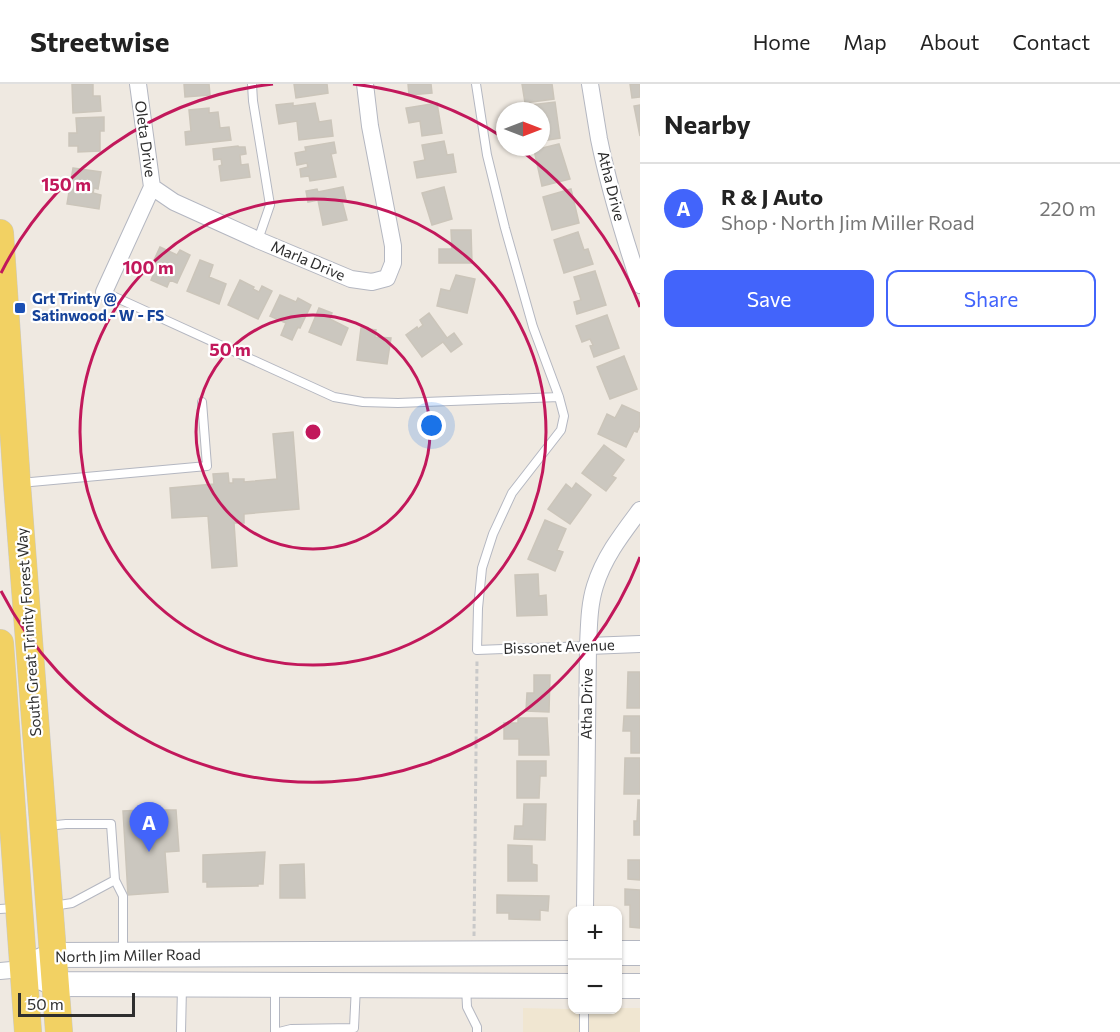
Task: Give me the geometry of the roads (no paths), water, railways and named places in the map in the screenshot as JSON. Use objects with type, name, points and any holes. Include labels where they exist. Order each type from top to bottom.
[{"type":"main road","name":"South Great Trinity Forest Way","points":[[0,233],[4,331],[59,1032]]},
{"type":"main road","name":"South Great Trinity Forest Way","points":[[0,643],[12,876],[9,909],[11,970],[28,1032]]},
{"type":"main road","points":[[622,953],[640,952]]},
{"type":"main road","name":"North Jim Miller Road","points":[[11,970],[54,955],[568,953]]},
{"type":"main road","points":[[356,954],[356,986]]},
{"type":"main road","name":"North Jim Miller Road","points":[[11,970],[56,984],[568,986]]},
{"type":"main road","points":[[622,986],[640,986]]},
{"type":"street","name":"Oleta Drive","points":[[104,292],[152,187],[138,84]]},
{"type":"street","name":"Marla Drive","points":[[152,187],[174,202],[351,279],[372,282],[387,278],[393,263],[393,246],[370,126],[365,84]]},
{"type":"street","name":"Atha Drive","points":[[590,84],[610,187],[640,285]]},
{"type":"street","name":"Atha Drive","points":[[585,906],[590,610],[594,587],[606,558],[640,510]]},
{"type":"street","name":"Bissonet Avenue","points":[[588,646],[640,644]]},
{"type":"lane","points":[[252,84],[270,205],[258,240]]},
{"type":"lane","points":[[104,292],[334,397],[363,402],[398,403],[559,397],[533,327],[504,228],[487,155],[476,84]]},
{"type":"lane","name":"Bissonet Avenue","points":[[559,397],[564,416],[561,430],[512,493],[493,534],[482,568],[477,650],[588,646]]},
{"type":"lane","points":[[17,484],[207,466],[202,402]]},
{"type":"lane","points":[[44,826],[111,824],[115,880],[123,896],[123,954]]},
{"type":"lane","points":[[50,907],[72,903],[115,880]]},
{"type":"lane","points":[[181,1032],[182,985]]},
{"type":"lane","points":[[275,986],[277,1032],[291,1029],[354,1028],[356,986]]},
{"type":"lane","points":[[466,986],[467,1007],[477,1032]]},
{"type":"lane","points":[[584,1014],[584,1032]]},
{"type":"place","name":"Grt Trinty @ Satinwood - W - FS","points":[[20,308]]},
{"type":"place","name":"R & J Auto","points":[[149,852]]}]
